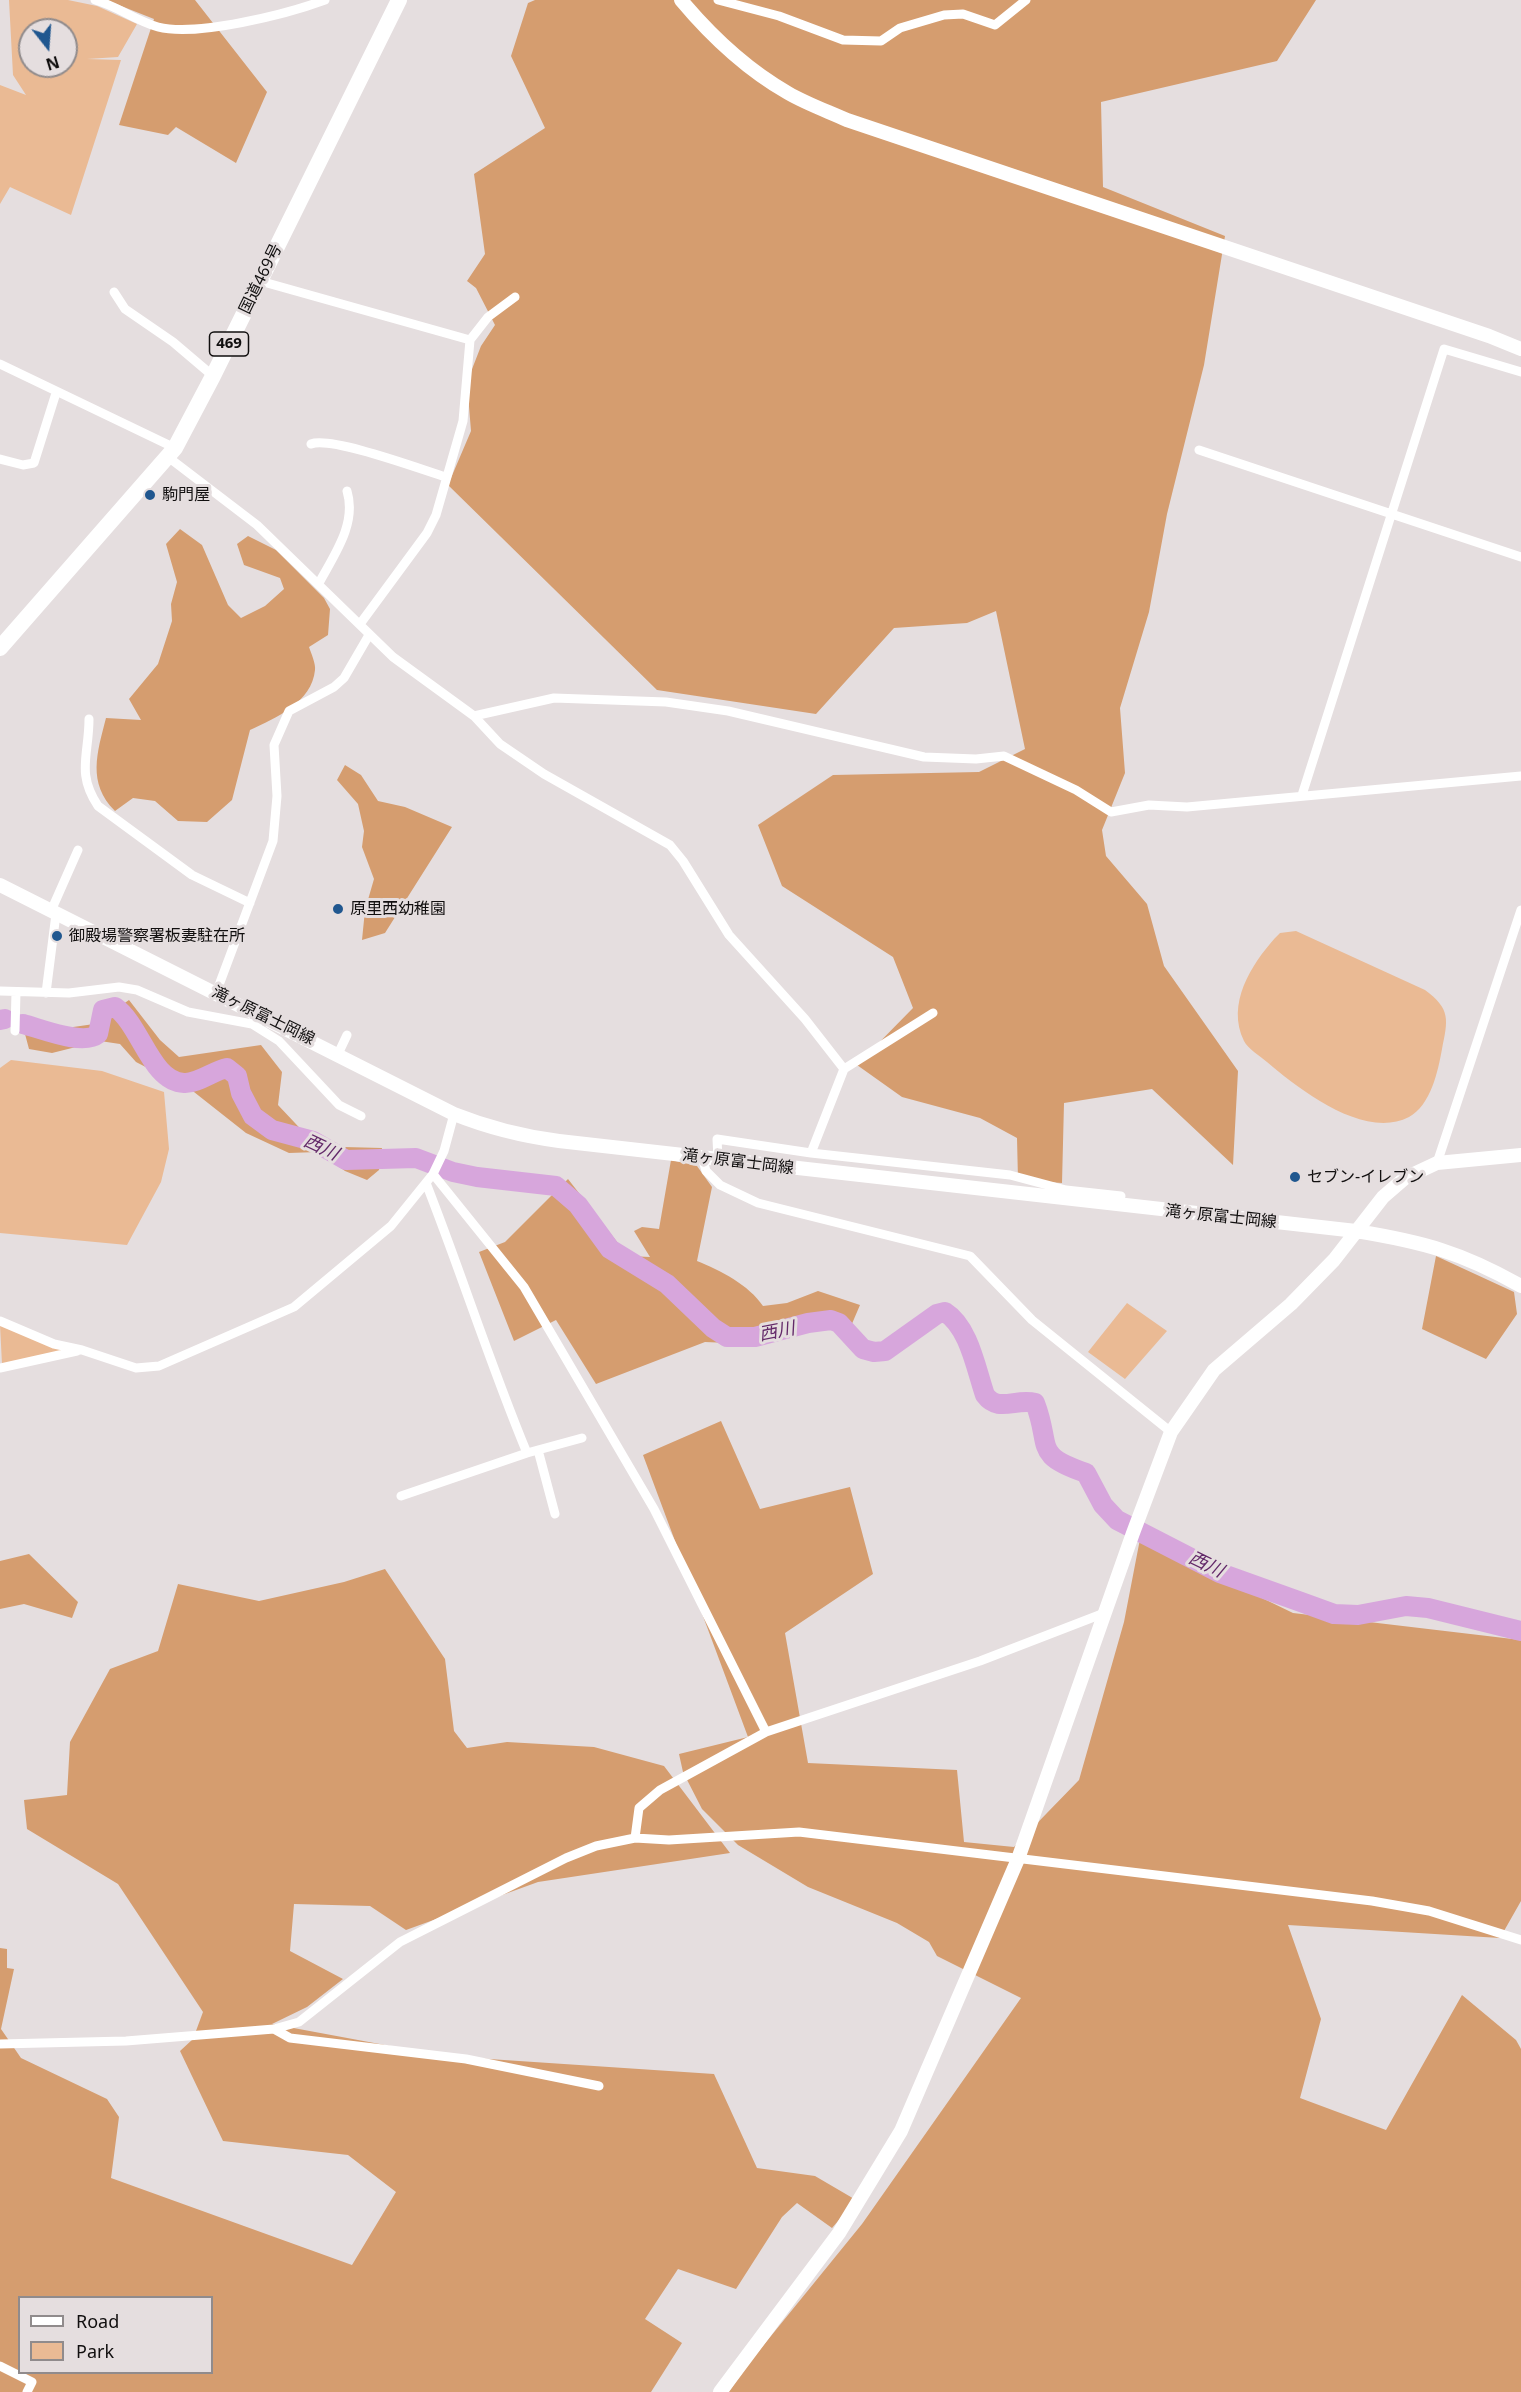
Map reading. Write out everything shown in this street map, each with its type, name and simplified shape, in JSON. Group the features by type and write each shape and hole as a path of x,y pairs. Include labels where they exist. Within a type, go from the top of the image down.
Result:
{"highway":[{"name":"国道469号","path":"0,648 172,452 213,376 399,0"}],"street":[{"path":"95,0 158,27 177,29 229,24 325,0"},
{"path":"681,0 709,32 750,69 789,94 847,120 1478,332 1521,349"},
{"path":"718,0 779,16 843,40 881,41 900,28 944,15 963,14 995,25 1026,0"},
{"path":"260,281 395,316 470,340"},
{"path":"114,292 125,309 173,342 213,376"},
{"path":"360,624 428,533 436,515 463,421 470,340 488,317 515,297"},
{"path":"1302,795 1444,349 1521,372"},
{"path":"0,364 172,452 257,525 393,657 474,716 500,744 544,774 670,846 683,861 729,935 805,1019 844,1069"},
{"path":"0,459 23,465 34,462 56,393"},
{"path":"311,444 318,442 338,444 446,477"},
{"path":"1199,450 1521,556"},
{"path":"319,583 349,523 352,507 347,491"},
{"path":"216,993 273,841 277,796 274,745 289,711 334,687 344,678 369,634"},
{"path":"474,716 554,698 666,702 728,711 924,757 976,759 1004,756 1048,775 1111,812 1149,805 1187,807 1521,776"},
{"path":"89,719 84,776 87,790 98,806 192,874 250,903"},
{"path":"46,993 54,912 78,850"},
{"name":"滝ヶ原富士岡線","path":"0,885 216,993 255,1019 338,1054 454,1114 486,1127 518,1135 718,1159 1356,1231 1412,1241 1458,1253 1521,1286"},
{"path":"1437,1163 1521,910"},
{"path":"0,991 69,993 99,987 137,990 188,1012 255,1019 339,1105 361,1116"},
{"path":"15,1031 16,992"},
{"path":"811,1153 844,1069 933,1013"},
{"path":"338,1054 347,1035"},
{"path":"0,1321 54,1344 82,1350 136,1368 159,1366 294,1307 391,1226 433,1174 442,1155 454,1114"},
{"path":"718,1159 717,1140 1010,1175 1066,1190 1120,1196"},
{"path":"720,2392 839,2233 901,2131 1018,1859 1107,1612 1132,1533 1171,1432 1214,1370 1291,1304 1334,1260 1383,1197 1405,1178 1437,1163 1521,1155"},
{"path":"702,1157 706,1171 720,1185 758,1203 970,1256 1032,1320 1171,1432"},
{"path":"433,1174 485,1236 530,1296 654,1509 766,1732"},
{"path":"426,1183 458,1265 492,1366 527,1453"},
{"path":"0,1368 82,1350"},
{"path":"401,1496 527,1453 582,1438"},
{"path":"538,1450 555,1514"},
{"path":"635,1838 639,1808 660,1790 766,1732 980,1661 1107,1612"},
{"path":"0,2044 126,2041 274,2029 299,2022 400,1942 566,1858 596,1846 635,1838 669,1840 799,1832 1372,1900 1429,1911 1521,1940"},
{"path":"274,2029 290,2038 466,2059 599,2086"},
{"path":"0,2366 32,2382 27,2392"}],"green space":[{"path":"9,0 68,0 97,6 137,24 118,57 87,59 121,60 71,215 10,187 0,204 0,85 26,95 13,75"},
{"path":"1296,931 1425,990 1439,1003 1446,1016 1446,1030 1436,1077 1428,1096 1417,1112 1391,1122 1372,1122 1353,1117 1334,1109 1297,1086 1246,1044 1239,1027 1238,1013 1244,986 1258,960 1280,933"},
{"path":"11,1060 102,1071 164,1092 169,1149 161,1182 127,1245 0,1233 0,1068"},
{"path":"1127,1303 1167,1331 1125,1379 1088,1352"},
{"path":"0,1325 67,1351 2,1364"}],"shaded area":[{"path":"106,0 195,0 267,92 236,163 176,127 168,135 119,125 154,19"},
{"path":"535,0 1316,0 1277,61 1101,102 1103,187 1225,236 1204,365 1167,514 1149,612 1120,708 1125,773 1102,830 1106,856 1147,904 1164,966 1238,1071 1233,1165 1152,1089 1064,1103 1062,1183 1018,1180 1017,1138 980,1118 902,1097 857,1065 913,1008 893,957 782,886 758,825 833,775 979,772 1025,749 996,611 967,623 894,628 816,714 657,690 448,485 471,431 467,382 481,346 495,325 476,288 467,281 485,254 474,174 545,128 511,56 528,3"},
{"path":"180,529 202,545 228,605 241,618 265,606 284,589 280,578 244,565 237,544 248,536 276,550 324,598 330,609 328,635 309,647 315,668 307,691 291,708 250,730 232,800 207,822 178,821 155,801 133,798 115,811 106,800 97,778 98,755 106,718 141,720 129,699 158,664 172,621 171,604 177,582 166,544"},
{"path":"345,765 361,775 378,801 405,807 452,827 385,933 362,940 365,910 374,879 362,847 364,831 358,804 337,780"},
{"path":"129,1000 160,1040 179,1057 261,1045 282,1072 278,1105 311,1140 344,1147 382,1148 379,1170 367,1180 345,1171 318,1152 289,1153 246,1133 194,1092 136,1062 120,1044 100,1041 52,1053 29,1049 25,1034 94,1024"},
{"path":"671,1160 697,1166 712,1187 697,1261 733,1279 750,1291 763,1306 787,1303 818,1291 860,1305 851,1326 820,1324 753,1344 705,1342 596,1384 556,1320 514,1341 479,1252 505,1242 568,1179 628,1256 650,1257 634,1231 642,1227 659,1229"},
{"path":"1436,1256 1514,1292 1517,1314 1486,1359 1422,1329"},
{"path":"721,1421 760,1509 850,1487 873,1574 785,1633 808,1763 957,1770 964,1842 1014,1847 1079,1780 1124,1622 1140,1539 1293,1613 1521,1640 1521,1901 1500,1938 1288,1925 1321,2019 1300,2098 1386,2130 1462,1995 1516,2040 1521,2049 1521,2392 729,2392 749,2363 862,2224 1021,1998 937,1956 929,1942 897,1923 808,1887 738,1845 702,1809 683,1772 679,1754 748,1737 643,1455"},
{"path":"29,1554 78,1602 72,1618 24,1604 0,1609 0,1561"},
{"path":"385,1569 445,1659 454,1731 467,1748 507,1742 594,1747 664,1766 730,1853 538,1882 406,1930 370,1906 294,1904 290,1951 343,1979 307,2007 272,2024 444,2056 714,2074 757,2168 815,2176 856,2200 832,2228 797,2203 782,2217 736,2289 678,2269 645,2319 682,2343 651,2392 0,2392 0,1948 7,1949 7,1968 14,1969 1,2029 21,2058 107,2099 119,2117 111,2178 352,2265 396,2192 348,2155 223,2141 180,2051 193,2039 203,2012 118,1884 27,1829 24,1800 67,1795 70,1742 110,1669 158,1651 178,1584 259,1601 344,1582"}],"waterway":[{"name":"西川","path":"23,1024 62,1035 91,1037 98,1034 103,1010 115,1007 124,1015 163,1073 173,1080 189,1083 227,1068 237,1076 241,1093 253,1116 272,1130 313,1141 346,1160 416,1158 453,1172 477,1177 556,1186 578,1205 610,1249 667,1284 713,1328 727,1337 755,1337 808,1323 831,1320 839,1323 863,1349 874,1352 885,1351 937,1314 945,1312 953,1319 966,1338 985,1395 990,1400 1002,1404 1035,1403 1051,1455 1069,1467 1086,1473 1103,1505 1117,1520 1220,1573 1334,1614 1358,1615 1406,1606 1428,1608 1521,1631"},
{"name":"西川","path":"0,1020 5,1019"}],"place":[{"name":"駒門屋","path":"150,495"},
{"name":"原里西幼稚園","path":"338,909"},
{"name":"御殿場警察署板妻駐在所","path":"57,936"},
{"name":"セブン-イレブン","path":"1295,1177"}]}
